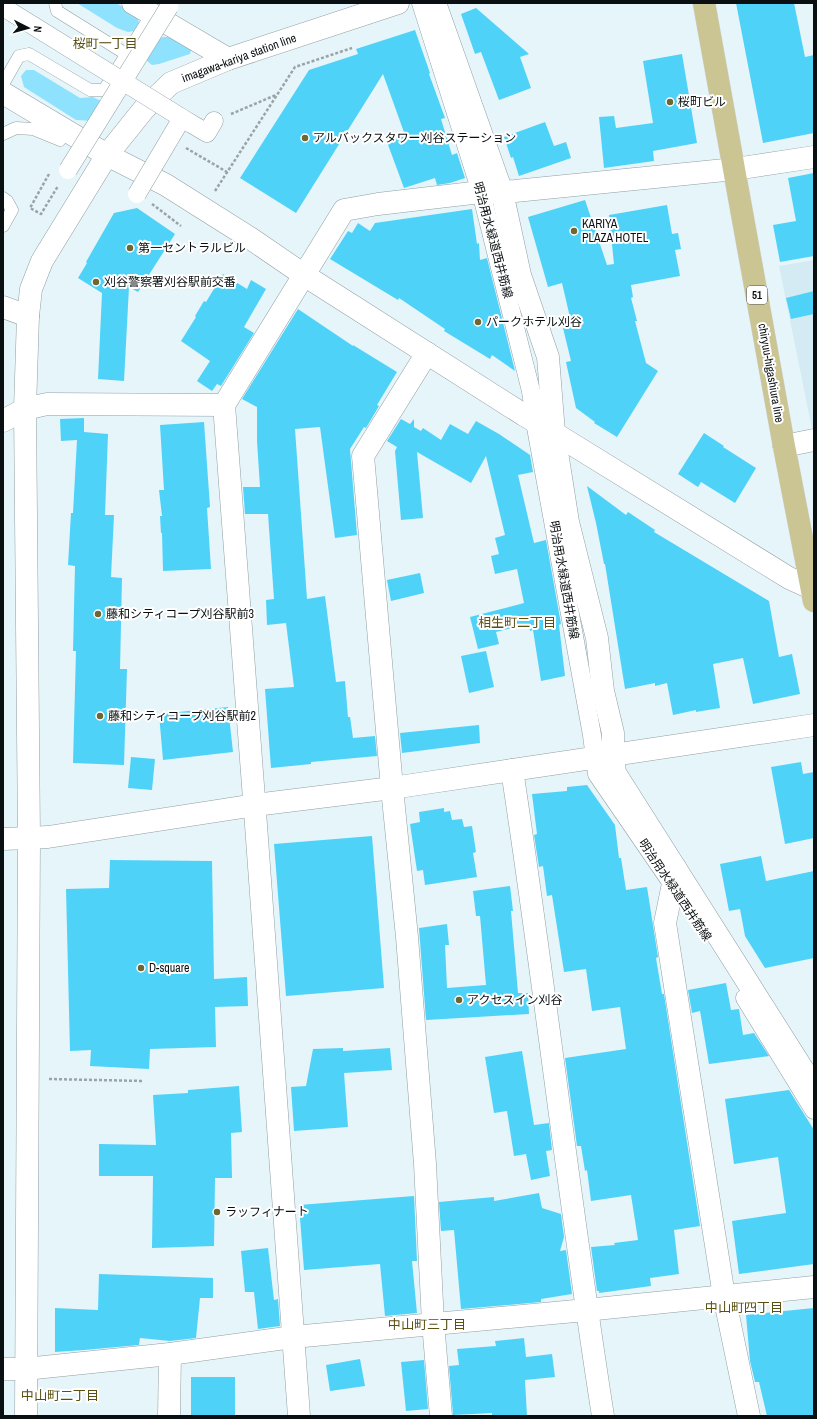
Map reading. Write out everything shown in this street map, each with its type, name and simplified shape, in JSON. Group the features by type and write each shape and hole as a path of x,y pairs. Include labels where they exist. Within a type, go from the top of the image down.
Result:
{"main road":[{"name":"chiryuu-higashiura line","path":"704,3 784,446 813,594"}],"street":[{"path":"133,3 160,10 228,59"},
{"name":"imagawa-kariya station line","path":"26,1416 25,1369 29,838 25,409 28,316 31,289 42,261 107,155 144,109 171,83 228,59 398,3"},
{"name":"明治用水緑道西井筋線","path":"421,3 492,192 531,391 535,422 592,735 604,757"},
{"path":"435,3 492,192 548,357 554,432 568,522 597,638 602,691 614,733 604,757"},
{"path":"3,7 207,133 214,121"},
{"path":"65,175 123,82 160,10"},
{"path":"3,93 107,155 166,185 250,238 304,276 535,422 554,432 813,594"},
{"path":"137,194 182,118"},
{"path":"299,1416 224,405 344,210 378,204 492,192 735,169 814,157"},
{"path":"3,307 28,316"},
{"path":"427,353 364,456 392,788 408,945 425,1164 433,1323 441,1416"},
{"path":"3,421 25,409 47,404 224,405"},
{"path":"784,446 814,440"},
{"path":"3,839 48,837 254,805 392,788 814,725"},
{"path":"604,757 674,877 814,1088"},
{"path":"512,770 566,1149 586,1310 603,1416"},
{"path":"674,877 665,923 724,1296 749,1416"},
{"name":"明治用水緑道西井筋線","path":"674,877 692,912 814,1110"},
{"path":"3,1369 25,1369 170,1354 293,1337 814,1287"},
{"path":"169,1416 170,1354"}],"lane":[{"path":"55,3 57,11 126,54"},
{"path":"3,84 19,56 29,54 90,90 104,90 126,54 160,10"},
{"path":"3,134 16,128 33,129 60,140 67,130"},
{"path":"3,198 7,201 12,210 3,226"}],"path":[{"path":"213,195 295,67 352,48"},
{"path":"214,121 277,95"},
{"path":"55,163 65,175 41,214 30,208 55,163"},
{"path":"137,194 180,226"},
{"path":"47,1079 144,1081"}],"shaded area":[{"path":"77,3 116,3 137,15 139,23 134,31 128,32 117,28"},
{"path":"163,37 171,37 190,47 190,54 152,65 146,60 155,40"},
{"path":"26,70 34,70 80,98 93,97 101,101 94,121 76,120 24,87 21,76"},
{"path":"814,260 814,429 812,429 779,266"}],"building":[{"path":"736,3 794,3 805,57 814,55 814,133 763,143"},
{"path":"476,8 529,54 520,57 531,88 499,100 481,52 475,54 461,14"},
{"path":"415,30 445,118 441,119 452,155 457,153 465,178 450,183 437,185 435,178 404,188 387,142 405,135 383,74 296,213 240,178 309,70 358,54 356,49"},
{"name":"桜町ビル","path":"682,54 697,143 653,151 654,161 604,168 599,117 614,116 616,128 653,123 643,61"},
{"path":"545,122 554,146 566,142 571,158 519,176 513,157 511,158 504,137"},
{"path":"814,173 814,256 780,262 773,225 796,221 788,178"},
{"path":"585,200 607,265 614,264 609,215 667,205 672,234 678,233 681,249 675,250 680,276 631,285 633,297 631,298 637,321 635,321 646,363 658,371 617,437 594,423 595,422 576,408 566,362 571,361 563,328 572,326 562,283 548,287 528,217"},
{"path":"137,208 175,234 138,292 129,287 124,381 98,379 102,293 78,278 114,213"},
{"path":"472,209 477,244 479,243 480,260 487,258 515,371 492,355 490,359 444,331 445,329 399,298 398,300 330,259 348,231 352,233 358,223 370,231 375,223"},
{"path":"223,274 247,289 251,280 266,289 244,327 254,333 221,386 217,384 212,391 197,381 210,361 181,341 204,301 206,302"},
{"path":"814,291 814,314 791,319 786,298"},
{"path":"298,309 353,346 397,372 377,405 379,406 366,428 364,427 350,449 357,535 335,538 320,427 295,429 307,599 325,596 336,682 345,681 348,717 350,717 353,738 375,736 377,756 311,762 311,764 271,768 265,689 294,687 286,623 267,625 266,600 274,599 268,514 245,514 243,487 260,487 257,441 257,407 242,399"},
{"path":"84,418 84,432 108,434 105,515 114,515 111,577 122,578 120,669 127,669 124,765 73,763 76,651 73,651 75,566 68,565 71,513 73,513 77,440 61,441 60,419"},
{"path":"401,419 410,424 414,419 414,427 421,431 423,428 441,440 450,424 468,434 476,421 499,434 530,455 533,472 518,475 534,543 546,540 561,624 559,625 565,676 541,681 533,630 530,631 529,624 496,632 499,644 478,649 470,617 524,603 517,569 495,574 491,556 499,554 495,538 505,535 486,456 471,483 417,452 423,518 401,520 395,451 397,447 387,441"},
{"path":"204,422 210,507 207,508 211,569 163,571 160,516 162,516 159,490 164,490 160,425"},
{"path":"704,433 756,468 735,503 701,482 698,487 678,474"},
{"path":"587,486 626,515 628,512 655,530 654,532 769,601 779,657 792,654 800,694 753,704 743,658 713,664 720,708 696,712 696,710 673,715 667,683 655,686 655,683 625,689 605,564"},
{"path":"420,573 424,593 391,601 387,580"},
{"path":"486,651 494,687 469,693 461,656"},
{"path":"228,707 233,752 163,760 159,714"},
{"path":"479,725 480,743 402,753 400,733"},
{"path":"131,757 155,759 152,790 128,788"},
{"path":"801,762 803,774 814,772 814,838 785,844 771,767"},
{"path":"587,785 615,825 619,858 621,858 626,890 647,887 658,957 656,958 662,994 664,994 700,1226 674,1230 679,1274 650,1278 651,1286 599,1293 599,1291 597,1291 591,1247 615,1245 614,1243 638,1240 631,1195 591,1201 587,1170 585,1171 581,1146 577,1146 565,1058 626,1049 620,1007 592,1011 586,969 564,972 552,895 547,896 543,866 539,867 534,835 537,834 532,794 567,791 567,787"},
{"path":"444,808 444,812 450,811 452,820 462,819 464,827 472,826 476,852 473,853 477,877 425,885 423,870 417,871 410,824 420,822 419,812"},
{"path":"372,836 384,988 286,996 274,844"},
{"path":"761,856 766,881 814,871 814,958 765,968 745,936 740,909 729,911 720,864"},
{"name":"D-square","path":"110,860 212,861 214,979 247,977 248,1006 215,1007 216,1047 150,1049 149,1069 90,1066 91,1050 70,1051 66,889 109,888"},
{"path":"510,886 518,993 528,993 529,1014 426,1020 419,928 447,924 449,945 445,945 447,988 486,985 480,916 476,916 473,891"},
{"path":"726,983 731,1010 739,1009 743,1035 754,1033 769,1056 709,1064 700,1011 692,1013 688,990"},
{"path":"343,1048 343,1051 390,1048 392,1070 344,1073 348,1127 294,1131 291,1087 306,1086 313,1049"},
{"path":"522,1051 534,1125 549,1123 552,1150 546,1151 550,1176 531,1180 526,1154 514,1156 507,1111 494,1113 485,1057"},
{"path":"239,1086 242,1132 231,1133 232,1178 215,1178 214,1246 152,1248 153,1176 99,1176 99,1144 156,1145 153,1095 188,1093 188,1090"},
{"path":"789,1090 814,1130 814,1264 739,1274 732,1221 786,1213 778,1157 734,1164 725,1099"},
{"path":"539,1193 542,1208 561,1214 564,1237 560,1251 566,1250 572,1294 541,1299 541,1302 461,1309 454,1230 441,1231 439,1202 494,1197 494,1201"},
{"path":"414,1196 417,1261 412,1261 417,1313 385,1316 380,1264 304,1270 299,1205"},
{"path":"268,1248 274,1300 278,1299 280,1326 258,1329 254,1292 245,1292 241,1251"},
{"path":"99,1274 213,1278 213,1298 200,1298 196,1338 170,1341 140,1338 139,1345 55,1352 55,1308 98,1310"},
{"path":"814,1308 814,1416 767,1416 759,1382 755,1382 750,1361 746,1315"},
{"path":"524,1338 526,1357 552,1354 555,1377 525,1380 527,1416 492,1416 492,1413 453,1415 449,1366 459,1365 457,1349 496,1346 495,1341"},
{"path":"360,1359 365,1386 330,1391 326,1365"},
{"path":"424,1360 428,1409 406,1411 401,1362"},
{"path":"191,1377 235,1377 235,1416 191,1416"}],"place":[{"name":"桜町ビル","path":"670,102"},
{"name":"アルバックスタワー刈谷ステーション","path":"305,138"},
{"name":"KARIYA PLAZA HOTEL","path":"574,231"},
{"name":"第一セントラルビル","path":"130,248"},
{"name":"刈谷警察署刈谷駅前交番","path":"96,282"},
{"name":"パークホテル刈谷","path":"478,322"},
{"name":"藤和シティコープ刈谷駅前3","path":"98,614"},
{"name":"藤和シティコープ刈谷駅前2","path":"100,716"},
{"name":"D-square","path":"141,968"},
{"name":"アクセスイン刈谷","path":"459,1000"},
{"name":"ラッフィナート","path":"217,1212"}],"district":[{"name":"桜町一丁目","path":"105,43"},
{"name":"相生町二丁目","path":"517,622"},
{"name":"中山町四丁目","path":"744,1307"},
{"name":"中山町三丁目","path":"427,1324"},
{"name":"中山町二丁目","path":"60,1395"}]}
